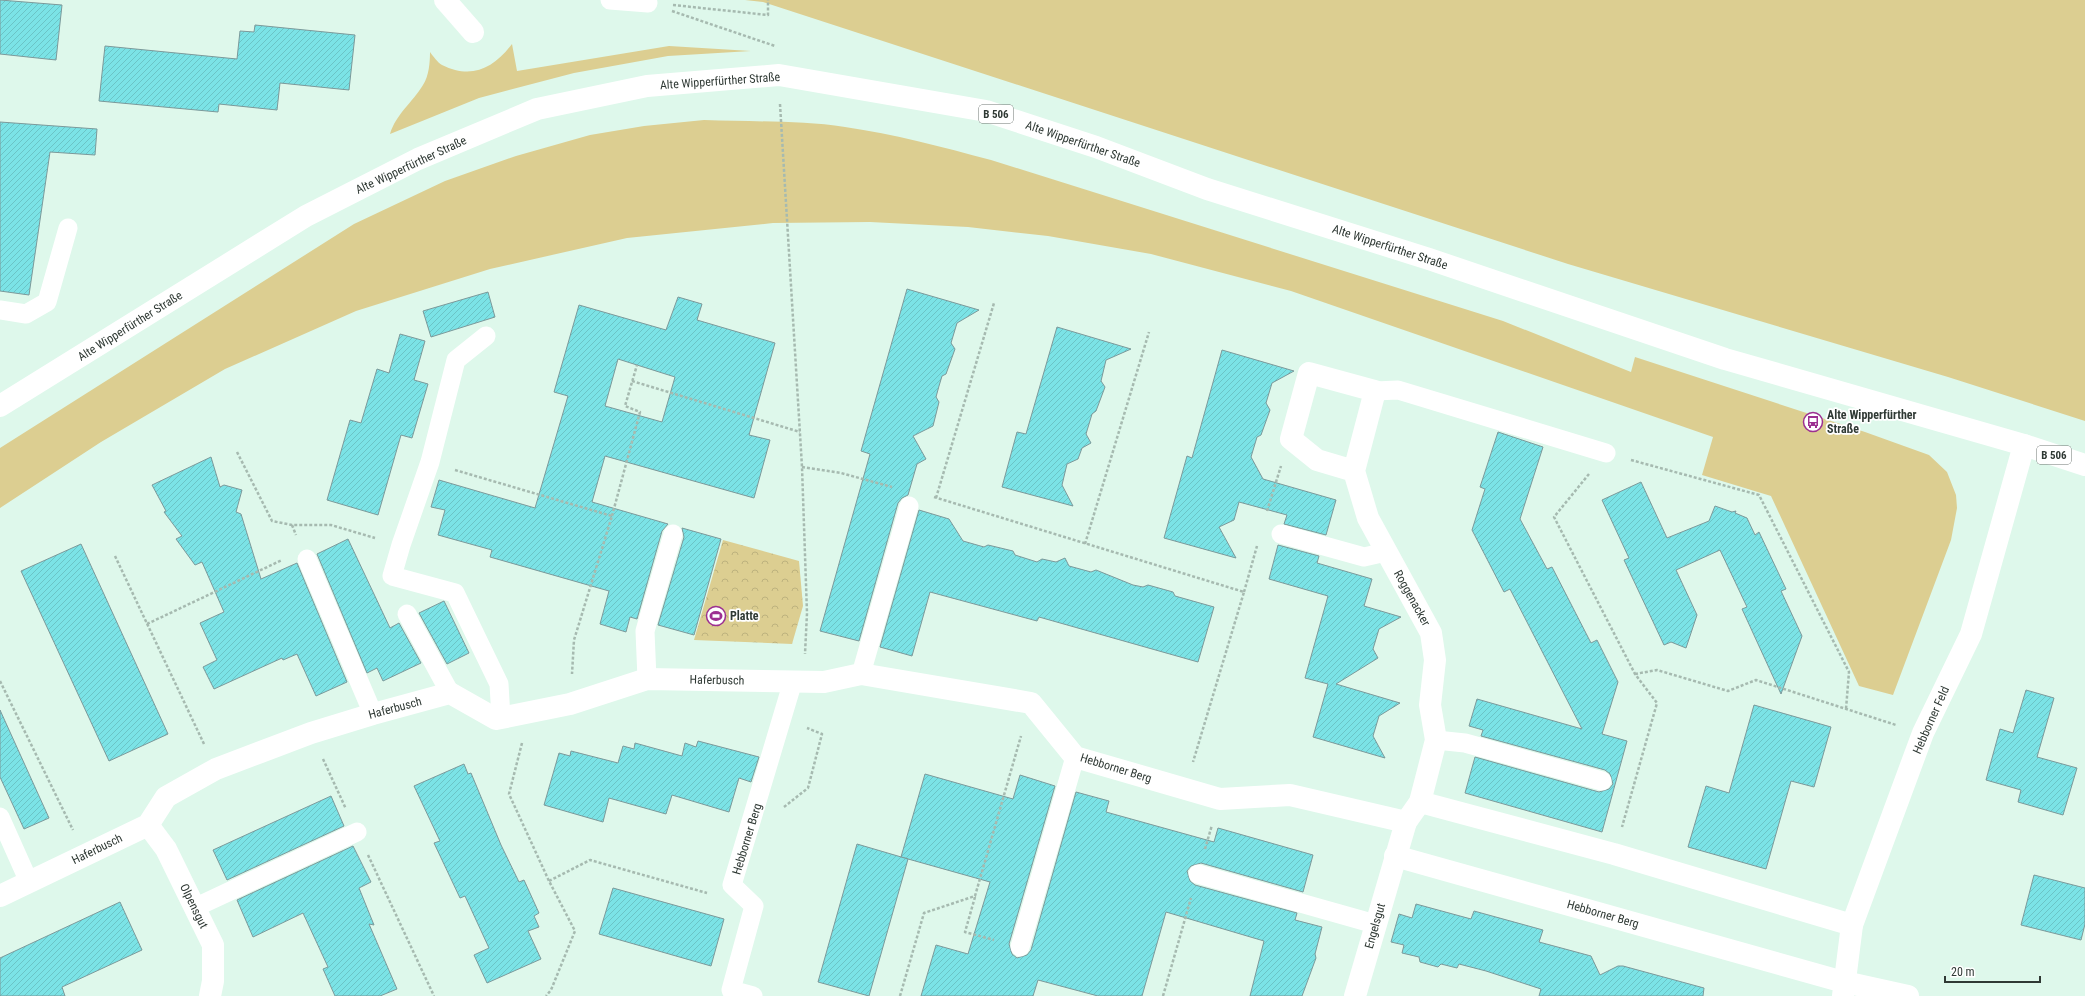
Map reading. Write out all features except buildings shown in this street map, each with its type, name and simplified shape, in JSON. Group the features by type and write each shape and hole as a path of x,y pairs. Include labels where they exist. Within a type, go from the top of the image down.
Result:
{"street":[{"path":"445,0 473,32"},
{"name":"Alte Wipperfürther Straße","path":"0,406 306,216 425,156 537,109 648,86 779,75 986,111 1096,147 1206,189 1429,259 1725,359 2024,445 2085,465"},
{"path":"1309,373 1376,391 1354,470 1317,460 1291,439 1309,373"},
{"name":"Hebborner Feld","path":"1844,989 1852,925 1923,734 1971,634 2024,445"},
{"name":"Roggenacker","path":"1354,470 1368,518 1431,633 1435,660 1430,705 1436,740 1420,802"},
{"path":"861,674 1030,703"},
{"name":"Haferbusch","path":"510,717 570,704 647,679 824,682 861,674"},
{"path":"450,693 496,719 510,717"},
{"name":"Haferbusch","path":"0,896 148,824 166,797 216,769 311,733 450,693"},
{"name":"Hebborner Berg","path":"1030,703 1075,757 1220,799 1290,795 1406,822"},
{"path":"1395,856 1406,822 1420,802 1614,854 1852,925"},
{"name":"Olpensgut","path":"148,824 166,849 213,945 213,980 210,996"},
{"name":"Hebborner Berg","path":"1395,856 1844,989 1908,996"},
{"name":"Engelsgut","path":"1355,996 1395,856"}],"lane":[{"path":"610,0 648,3"},
{"path":"0,310 26,314 47,302 68,228"},
{"path":"486,336 456,360 430,462 401,545 392,576 455,593 499,684 510,717"},
{"path":"1376,391 1398,390 1606,453"},
{"path":"861,674 909,506"},
{"path":"647,679 645,631 673,534"},
{"path":"1281,534 1364,557 1386,552"},
{"path":"307,559 373,714"},
{"path":"407,614 450,693"},
{"name":"Hebborner Berg","path":"753,996 730,993 754,906 732,885 798,681"},
{"path":"1436,740 1465,743 1602,781"},
{"path":"1020,947 1075,757"},
{"path":"0,817 29,882"},
{"path":"194,908 357,832"},
{"path":"1198,874 1375,924"}],"path":[{"path":"648,3 768,15 768,0"},
{"path":"648,3 780,48 779,75"},
{"path":"781,118 802,466 807,613 798,681"},
{"path":"936,498 994,303"},
{"path":"1085,544 1149,332"},
{"path":"570,704 574,640 612,516 640,412 625,406 637,365"},
{"path":"632,381 800,432"},
{"path":"237,452 272,521 292,525 331,525 401,545"},
{"path":"1614,854 1658,703 1635,674 1554,518 1606,453 1759,495 1849,672 1846,709"},
{"path":"430,462 612,516"},
{"path":"802,466 841,473 899,488"},
{"path":"1265,518 1276,481"},
{"path":"929,496 1244,592"},
{"path":"114,556 216,769"},
{"path":"147,624 289,557"},
{"path":"1185,789 1253,562"},
{"path":"1635,674 1657,670 1728,690 1756,680 1923,734"},
{"path":"0,681 86,854"},
{"path":"1020,947 965,932 1030,703"},
{"path":"510,717 524,736 509,794 549,881 575,931 552,990 546,996"},
{"path":"782,808 808,788 822,734 805,727"},
{"path":"311,733 434,996"},
{"path":"549,881 590,860 710,894"},
{"path":"900,996 924,913 975,896"}],"green space":[{"path":"745,0 2085,0 2085,421 1948,377 1568,264 763,2"},
{"path":"512,44 517,71 669,46 751,51 668,56 574,73 479,98 390,134 396,120 419,91 427,77 430,52 442,65 463,71 473,71 482,69 498,60"},
{"path":"704,120 793,122 845,127 900,137 991,160 1503,321 1631,372 1635,357 1865,432 1929,455 1947,472 1956,495 1957,508 1951,540 1893,695 1859,686 1771,496 1702,475 1713,437 1291,291 1151,254 1048,236 968,227 870,222 773,223 627,238 490,269 356,311 225,369 101,442 0,508 0,448 354,224 445,181 516,156 590,135 644,126"},
{"path":"723,540 799,561 803,606 792,644 694,640"}],"place":[{"name":"Alte Wipperfürther Straße","path":"1813,422"},
{"name":"Platte","path":"716,616"}]}
